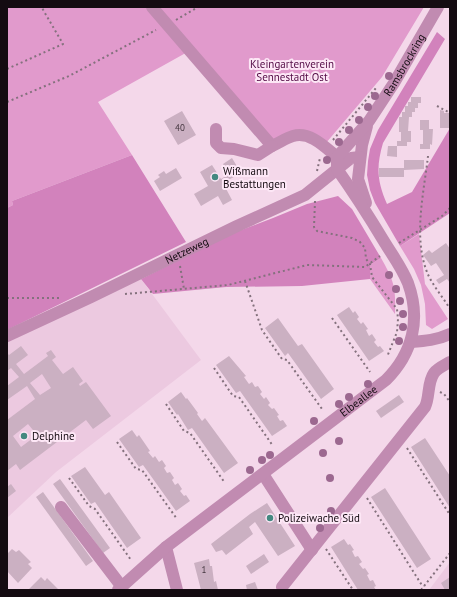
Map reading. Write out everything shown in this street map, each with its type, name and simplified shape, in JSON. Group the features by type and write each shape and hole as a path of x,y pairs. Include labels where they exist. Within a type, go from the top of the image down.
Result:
{"street":[{"path":"152,7 272,146"},
{"name":"Ramsbrockring","path":"411,342 414,313 412,297 408,284 400,267 337,163 369,121 394,83 438,7"},
{"name":"Ramsbrockring","path":"369,121 364,134 358,179 373,223"},
{"path":"216,129 216,143 221,148 234,149 258,155 272,146 293,136 301,135 309,137 327,148 337,163"},
{"name":"Netzeweg","path":"7,336 295,200 316,188 337,163 351,158 360,157"},
{"path":"411,342 429,341 450,334"},
{"name":"Elbeallee","path":"120,588 166,547 386,380 400,364 411,342"},
{"path":"282,587 425,407 434,374 450,362"},
{"path":"263,474 312,550"},
{"path":"61,507 120,588"},
{"path":"166,547 177,590"}],"path":[{"path":"7,69 63,44 42,8 44,7"},
{"path":"7,102 69,76 198,7"},
{"path":"379,84 319,160 314,227 318,231 352,238 360,242 365,248 366,259 370,264 372,277 397,310 397,332 387,356"},
{"path":"438,106 450,113"},
{"path":"428,156 419,230 423,261 427,273 450,309"},
{"path":"400,243 442,216 450,208"},
{"path":"178,255 184,288"},
{"path":"120,294 228,285 307,266 365,266 380,256"},
{"path":"244,280 262,330 282,359 287,360 322,409"},
{"path":"7,298 21,297 61,299"},
{"path":"332,318 370,372"},
{"path":"214,368 233,396 239,397 273,446"},
{"path":"166,404 184,431 190,433 225,483"},
{"path":"401,438 450,515"},
{"path":"118,442 136,469 142,470 177,519"},
{"path":"69,478 89,506 95,509 131,560"},
{"path":"361,489 423,587"},
{"path":"320,540 353,590"},
{"path":"421,590 450,553"}],"shaded area":[{"path":"437,32 445,39 383,143 379,159 379,181 387,204 412,192 450,128 450,213 400,246 375,203 370,190 367,175 370,149 378,130"},
{"path":"132,155 186,242 7,330 7,208 13,205 12,201"},
{"path":"338,196 352,209 381,258 370,265 370,279 302,286 226,287 153,294 141,279 236,232 307,204"},
{"path":"141,279 201,360 56,472 7,518 7,342"},
{"path":"450,562 450,590 429,590"}],"green space":[{"name":"Kleingartenverein Sennestadt Ost","path":"7,7 424,7 382,77 326,143 318,136 270,141 191,50 98,102 132,155 12,201 13,205 7,208"},
{"path":"419,234 425,284 448,319 432,329 426,325 425,304 421,285 414,269 400,246"},
{"path":"381,258 393,284 395,314 370,279 370,265"}],"building":[{"path":"411,97 421,97 421,103 418,103 418,108 415,108 415,112 412,112 412,117 409,117 408,131 411,131 411,142 407,142 407,146 397,146 397,141 401,141 401,132 399,132 399,117 402,117 402,112 405,112 405,106 408,106 408,102 411,102"},
{"path":"440,110 444,111 444,113 449,113 449,128 440,128"},
{"path":"182,111 196,135 178,145 164,121"},
{"path":"420,120 429,120 429,129 433,129 432,145 430,144 430,149 420,149 420,144 423,144 423,130 420,130"},
{"path":"388,146 397,146 397,157 387,156"},
{"path":"232,158 241,173 223,183 232,200 223,205 218,196 201,206 194,194 208,186 200,172 212,165 221,179 229,174 223,164"},
{"path":"404,160 424,160 424,169 404,170 404,177 379,177 379,168 404,168"},
{"path":"176,168 182,178 160,191 154,181 160,177 158,175 164,171 166,174"},
{"path":"446,243 450,249 450,283 447,279 439,284 436,280 444,275 436,263 431,266 423,255 429,250 432,253"},
{"path":"349,307 353,313 355,311 359,317 357,319 361,324 363,322 368,329 366,330 369,336 372,334 376,340 374,342 384,351 369,361 337,315"},
{"path":"278,318 298,346 302,344 334,389 321,399 288,353 285,356 265,328"},
{"path":"21,346 28,355 16,364 24,374 48,356 46,353 51,350 56,357 52,360 63,374 73,367 83,381 79,384 80,386 86,382 111,416 93,429 86,420 20,470 16,464 7,471 7,420 35,399 27,386 7,400 7,386 19,377 11,368 7,371 7,353 9,355","holes":["42,374 51,388 40,395 30,383","28,424 37,435 21,447 13,436"]},
{"path":"229,356 246,376 244,377 249,384 252,382 255,387 258,386 262,392 260,394 264,399 266,397 270,403 268,405 272,409 274,408 279,415 277,416 280,421 283,420 287,426 272,436 240,391 236,393 216,365"},
{"path":"181,392 198,413 197,414 202,421 205,418 238,463 224,473 192,428 188,430 168,402"},
{"path":"399,395 404,402 381,418 376,411"},
{"path":"132,430 137,437 139,435 153,458 155,456 159,462 162,460 166,466 164,468 167,473 170,472 174,478 172,480 175,485 178,483 182,489 180,491 184,496 186,495 190,501 176,511 143,465 139,467 119,439"},
{"path":"425,438 450,476 450,508 411,447"},
{"path":"85,467 105,495 109,492 141,538 127,548 95,502 91,504 71,476"},
{"path":"60,479 110,548 103,553 53,484"},
{"path":"11,484 16,491 7,498 7,487"},
{"path":"385,488 431,559 417,568 371,497"},
{"path":"43,492 93,561 86,566 36,497"},
{"path":"267,503 295,546 278,556 255,522 249,527 253,534 226,555 222,550 216,552 211,544"},
{"path":"344,539 354,550 352,551 355,557 358,556 362,562 359,564 363,569 365,568 369,574 367,575 370,581 373,580 376,590 358,590 331,547"},
{"path":"12,549 16,552 19,550 31,562 28,564 32,568 18,583 7,571 7,554"},
{"path":"264,554 269,562 251,574 246,566"},
{"path":"209,559 210,566 212,566 214,582 216,581 218,590 201,590 194,563"},
{"path":"41,577 45,581 47,578 59,590 28,590"},
{"path":"450,577 450,590 445,590 441,583"},
{"path":"255,582 258,590 247,590 246,585"}],"place":[{"name":"Wißmann Bestattungen","path":"215,177"},
{"name":"Delphine","path":"24,436"},
{"name":"Polizeiwache Süd","path":"270,518"}]}
